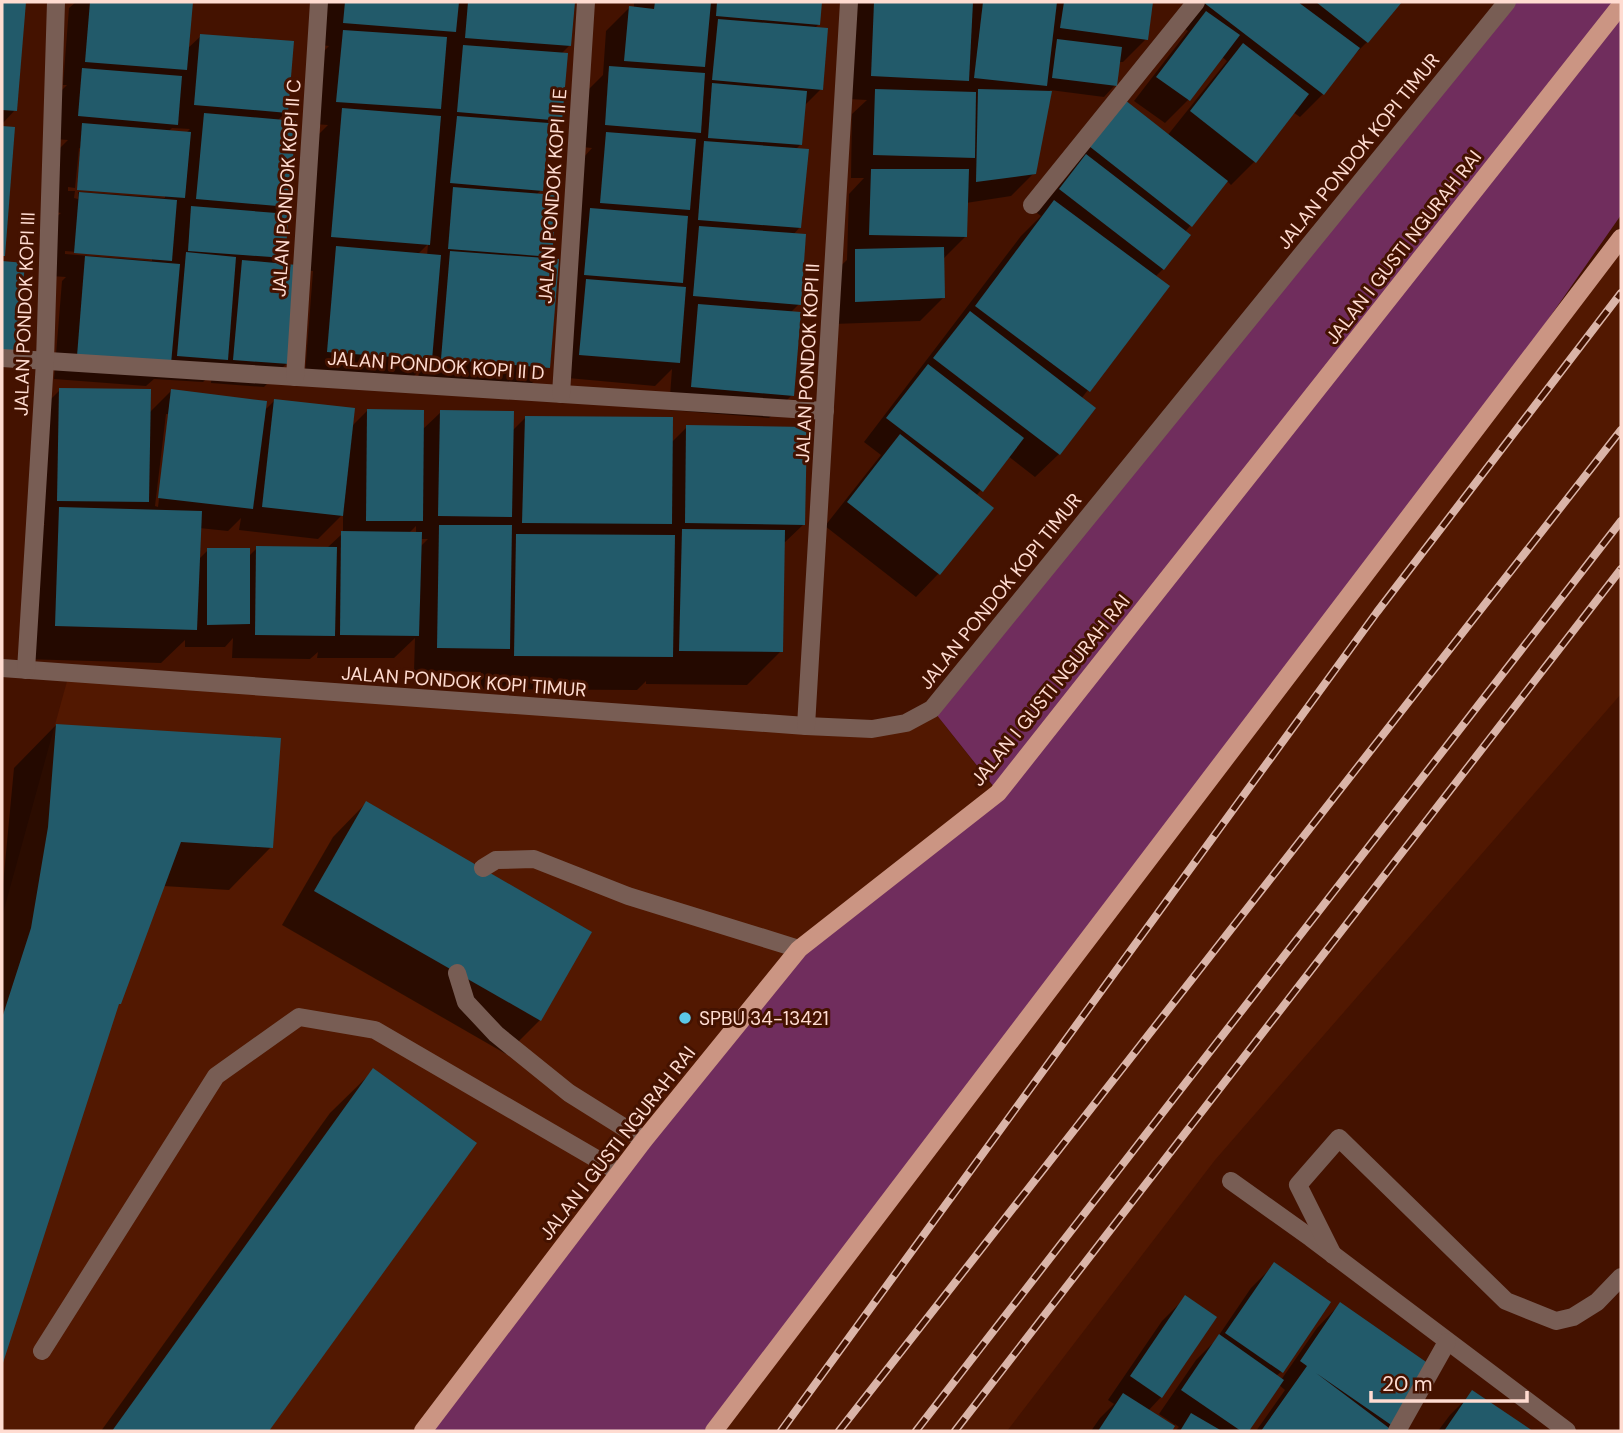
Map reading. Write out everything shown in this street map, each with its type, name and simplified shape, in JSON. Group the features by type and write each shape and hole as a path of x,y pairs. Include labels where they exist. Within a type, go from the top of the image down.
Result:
{"main road":[{"name":"JALAN I GUSTI NGURAH RAI","path":"423,1431 619,1172 799,949 998,793 1621,5"},
{"path":"714,1431 1621,238"}],"street":[{"name":"JALAN PONDOK KOPI III","path":"26,670 45,361 56,2"},
{"name":"JALAN PONDOK KOPI II C","path":"295,377 319,2"},
{"name":"JALAN PONDOK KOPI II E","path":"561,394 586,2"},
{"name":"JALAN PONDOK KOPI II","path":"806,726 849,2"},
{"path":"1032,205 1196,2"},
{"name":"JALAN PONDOK KOPI TIMUR","path":"2,668 806,726 872,729 906,723 932,709 1507,2"},
{"name":"JALAN PONDOK KOPI II D","path":"2,358 825,411"},
{"path":"483,868 496,860 534,859 628,896 799,949"},
{"path":"457,973 466,1002 496,1034 569,1093 644,1140"},
{"path":"42,1351 216,1076 299,1017 374,1030 619,1172"},
{"path":"1333,1255 1298,1185 1339,1138 1506,1301 1556,1321 1573,1317 1597,1303 1621,1278"},
{"path":"1231,1181 1567,1431"},
{"path":"1397,1431 1447,1342"}],"shaded area":[{"path":"1507,2 1621,2 1621,215 1422,500 712,1431 423,1431 799,949 998,792 932,709"},
{"path":"1621,238 1621,694 1215,1160 1007,1431 713,1431"},
{"path":"69,674 872,729 932,709 998,793 423,1431 2,1431 2,917"}],"building":[{"path":"2,2 26,2 17,111 2,110"},
{"path":"90,2 193,2 187,70 85,62"},
{"path":"345,2 459,2 456,32 343,23"},
{"path":"468,2 575,2 571,46 465,38"},
{"path":"655,2 711,2 705,67 624,61 629,6 654,9"},
{"path":"717,2 822,2 820,25 716,16"},
{"path":"874,2 973,2 969,81 871,76"},
{"path":"983,2 1057,2 1047,86 974,78"},
{"path":"1064,2 1153,2 1148,40 1060,28"},
{"path":"1203,2 1298,2 1360,48 1324,95"},
{"path":"1316,2 1402,2 1368,43"},
{"path":"1206,11 1240,35 1190,101 1156,77"},
{"path":"718,19 828,28 823,90 712,80"},
{"path":"343,30 447,37 441,109 336,102"},
{"path":"200,34 294,41 288,113 194,105"},
{"path":"1057,39 1122,47 1117,86 1052,78"},
{"path":"1243,43 1309,94 1256,163 1190,111"},
{"path":"463,45 568,53 562,121 457,112"},
{"path":"609,66 705,73 701,133 605,125"},
{"path":"82,68 182,76 178,125 78,116"},
{"path":"712,83 807,91 802,145 708,138"},
{"path":"875,89 976,92 975,158 873,155"},
{"path":"978,89 1052,91 1036,174 976,182"},
{"path":"1125,100 1228,181 1192,227 1089,146"},
{"path":"342,108 441,116 430,245 331,237"},
{"path":"204,113 296,121 289,207 196,199"},
{"path":"457,116 549,123 543,191 450,183"},
{"path":"82,123 191,132 185,198 77,190"},
{"path":"2,126 15,127 5,256 2,256"},
{"path":"606,132 696,139 690,210 600,203"},
{"path":"704,141 809,149 801,228 698,220"},
{"path":"1086,154 1191,235 1164,270 1059,189"},
{"path":"871,169 969,169 967,237 869,235"},
{"path":"453,187 557,195 552,257 448,249"},
{"path":"79,192 177,200 172,261 74,253"},
{"path":"1054,200 1170,286 1090,392 975,306"},
{"path":"191,206 289,214 285,258 188,251"},
{"path":"590,208 688,216 683,283 584,275"},
{"path":"699,226 806,234 801,305 693,296"},
{"path":"336,246 441,255 432,360 327,352"},
{"path":"944,247 945,298 855,302 855,249"},
{"path":"450,251 559,259 550,368 441,359"},
{"path":"186,252 236,257 228,360 177,356"},
{"path":"85,256 180,264 171,364 77,356"},
{"path":"242,260 297,265 289,364 233,360"},
{"path":"2,261 25,263 17,355 2,354"},
{"path":"586,279 686,287 680,363 579,355"},
{"path":"698,304 801,312 794,396 691,387"},
{"path":"970,311 1096,408 1060,455 933,358"},
{"path":"928,364 1024,438 983,492 886,418"},
{"path":"59,388 151,389 149,502 57,501"},
{"path":"171,389 267,401 253,509 158,498"},
{"path":"274,399 355,408 343,516 262,507"},
{"path":"367,409 424,410 423,521 366,521"},
{"path":"440,410 514,411 512,517 438,516"},
{"path":"525,416 673,417 672,524 522,523"},
{"path":"686,425 807,427 805,525 685,523"},
{"path":"900,434 994,508 940,575 847,502"},
{"path":"59,507 202,511 197,630 55,626"},
{"path":"439,525 512,525 510,649 437,648"},
{"path":"682,529 785,530 783,652 679,651"},
{"path":"341,531 422,532 419,636 340,635"},
{"path":"516,534 675,535 673,657 514,656"},
{"path":"256,546 337,547 335,636 255,635"},
{"path":"207,548 250,548 250,624 207,625"},
{"path":"56,724 281,738 273,848 181,842 119,1004 2,1366 2,1018 31,928 48,827"},
{"path":"366,801 592,932 541,1021 314,891"},
{"path":"373,1068 477,1143 269,1431 112,1431"},
{"path":"1274,1262 1331,1302 1283,1373 1225,1333"},
{"path":"1185,1295 1217,1317 1162,1398 1130,1376"},
{"path":"1340,1302 1429,1364 1397,1429 1316,1373 1393,1431 1261,1431 1307,1366 1300,1361"},
{"path":"1219,1334 1284,1380 1249,1431 1241,1431 1181,1390"},
{"path":"1472,1390 1533,1431 1444,1431"},
{"path":"1123,1393 1175,1426 1172,1431 1098,1431"},
{"path":"1191,1413 1222,1431 1180,1431"}],"railway":[{"path":"781,1431 1377,612 1621,293"},
{"path":"839,1431 1621,430"},
{"path":"916,1431 1621,521"},
{"path":"955,1431 1621,569"}],"place":[{"name":"SPBU 34-13421","path":"685,1018"}]}
